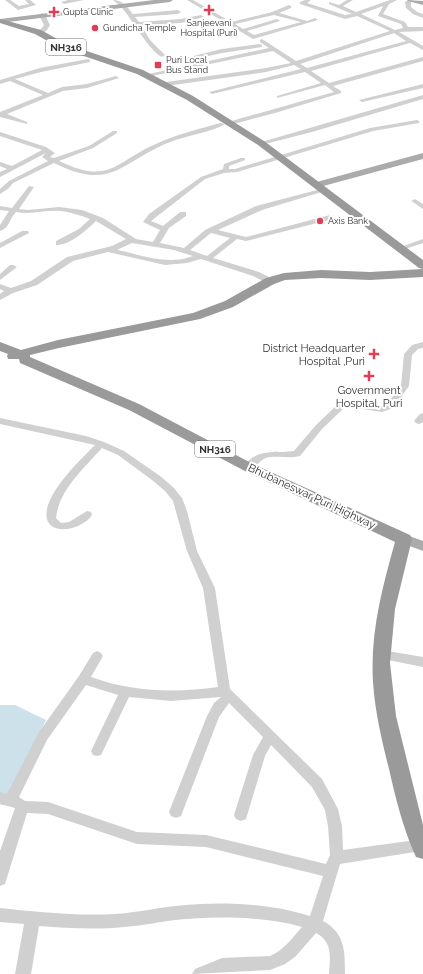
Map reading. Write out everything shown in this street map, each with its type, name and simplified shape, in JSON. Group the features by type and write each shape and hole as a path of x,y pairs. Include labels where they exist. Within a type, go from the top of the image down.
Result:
{"highway":[{"name":"NH316","path":"0,21 41,33 63,46 134,70 166,84 276,158 402,248 422,274"},
{"name":"NH316","path":"134,70 135,74 262,143 276,158"},
{"name":"NH316","path":"318,189 422,274"},
{"path":"0,351 20,357 92,341 202,320 222,314 270,281 297,274 370,276 422,274"},
{"path":"244,299 288,280 422,274"},
{"path":"0,346 20,357"},
{"name":"Bhubaneswar Puri Highway","path":"20,357 134,407 248,467 404,539"},
{"path":"404,539 389,590 384,616 381,682 388,725 408,807 422,847"}],"main road":[{"path":"0,21 170,0"},
{"path":"411,0 423,4"},
{"path":"318,189 423,156"},
{"path":"404,539 423,546"}],"street":[{"path":"7,0 17,8 33,5 27,0"},
{"path":"70,12 63,1 82,0"},
{"path":"115,0 132,16 148,41 162,55"},
{"path":"189,0 251,36 257,37 315,20"},
{"path":"230,24 274,13 309,0"},
{"path":"327,11 351,0"},
{"path":"294,5 327,11 345,17 395,0"},
{"path":"411,0 407,4 408,7 415,13 423,16"},
{"path":"331,3 358,13 423,48"},
{"path":"387,3 380,15 402,23 406,29"},
{"path":"24,7 39,16 47,25 46,29 41,33"},
{"path":"132,16 178,12"},
{"path":"274,13 305,22"},
{"path":"138,24 201,17"},
{"path":"242,31 277,21"},
{"path":"166,84 266,70 296,63 393,32 406,29 423,29"},
{"path":"212,92 306,70 411,41"},
{"path":"0,134 44,148 47,150 46,151 52,153 45,157 56,160 71,169 88,174 104,173 119,167 160,144 339,92 264,43 172,62"},
{"path":"147,75 273,49"},
{"path":"279,97 423,59"},
{"path":"0,82 40,70 88,60"},
{"path":"0,115 48,94 67,88 87,86 116,78"},
{"path":"10,79 48,94"},
{"path":"362,100 423,86"},
{"path":"416,87 423,91"},
{"path":"262,143 317,129 423,97"},
{"path":"0,115 25,123"},
{"path":"164,229 147,222 152,216 203,178 224,171 235,171 372,129 417,122"},
{"path":"0,192 11,182 56,160 91,147 115,132"},
{"path":"0,175 46,151"},
{"path":"224,171 227,170 226,165 243,159"},
{"path":"0,164 12,168"},
{"path":"0,229 5,225 13,210 31,187"},
{"path":"185,251 210,231 259,208 318,189"},
{"path":"415,201 423,207"},
{"path":"0,208 32,212 66,209 95,218 131,240 185,251 198,257 256,274 270,281"},
{"path":"155,245 164,229 183,214"},
{"path":"210,231 249,239 330,217"},
{"path":"58,243 82,231 95,218"},
{"path":"0,246 25,233"},
{"path":"207,259 235,237"},
{"path":"0,298 10,291 34,283 70,259 109,250 131,240"},
{"path":"402,248 423,241"},
{"path":"109,250 170,264 187,262 198,257"},
{"path":"0,278 13,267"},
{"path":"0,286 10,291"},
{"path":"248,467 257,459 265,455 297,454 319,426 341,406 351,404 386,409 390,406 404,386 408,354 415,348 423,345"},
{"path":"0,421 86,439 121,452 137,462 169,489 178,500 192,551 209,588 227,693 317,784 331,809 340,857"},
{"path":"87,515 72,524 62,526 56,525 50,515 54,504 68,480 101,444"},
{"path":"382,655 423,662"},
{"path":"0,879 6,857 11,802 43,736 83,679 97,656"},
{"path":"83,679 100,686 125,692 184,696 227,693"},
{"path":"97,751 125,692"},
{"path":"176,812 213,716 227,693"},
{"path":"241,815 259,755 270,735"},
{"path":"11,802 48,808 137,838 150,840 206,841 331,872"},
{"path":"200,974 222,965 261,964 280,959 290,952 315,923 334,861 340,857 398,848 422,847"},
{"path":"0,915 33,918 116,921 184,912 210,911 260,914 315,923 329,932 334,940 337,956 337,974"},
{"path":"23,974 33,918"}],"water":[{"path":"0,705 15,705 46,720 3,805 0,804"}],"place":[{"name":"Sanjeevani Hospital (Puri)","path":"209,10"},
{"name":"Gupta Clinic","path":"54,12"},
{"name":"Gundicha Temple","path":"95,28"},
{"name":"Puri Local Bus Stand","path":"158,65"},
{"name":"Axis Bank","path":"320,221"},
{"name":"District Headquarter Hospital ,Puri","path":"374,354"},
{"name":"Government Hospital, Puri","path":"369,376"}]}
